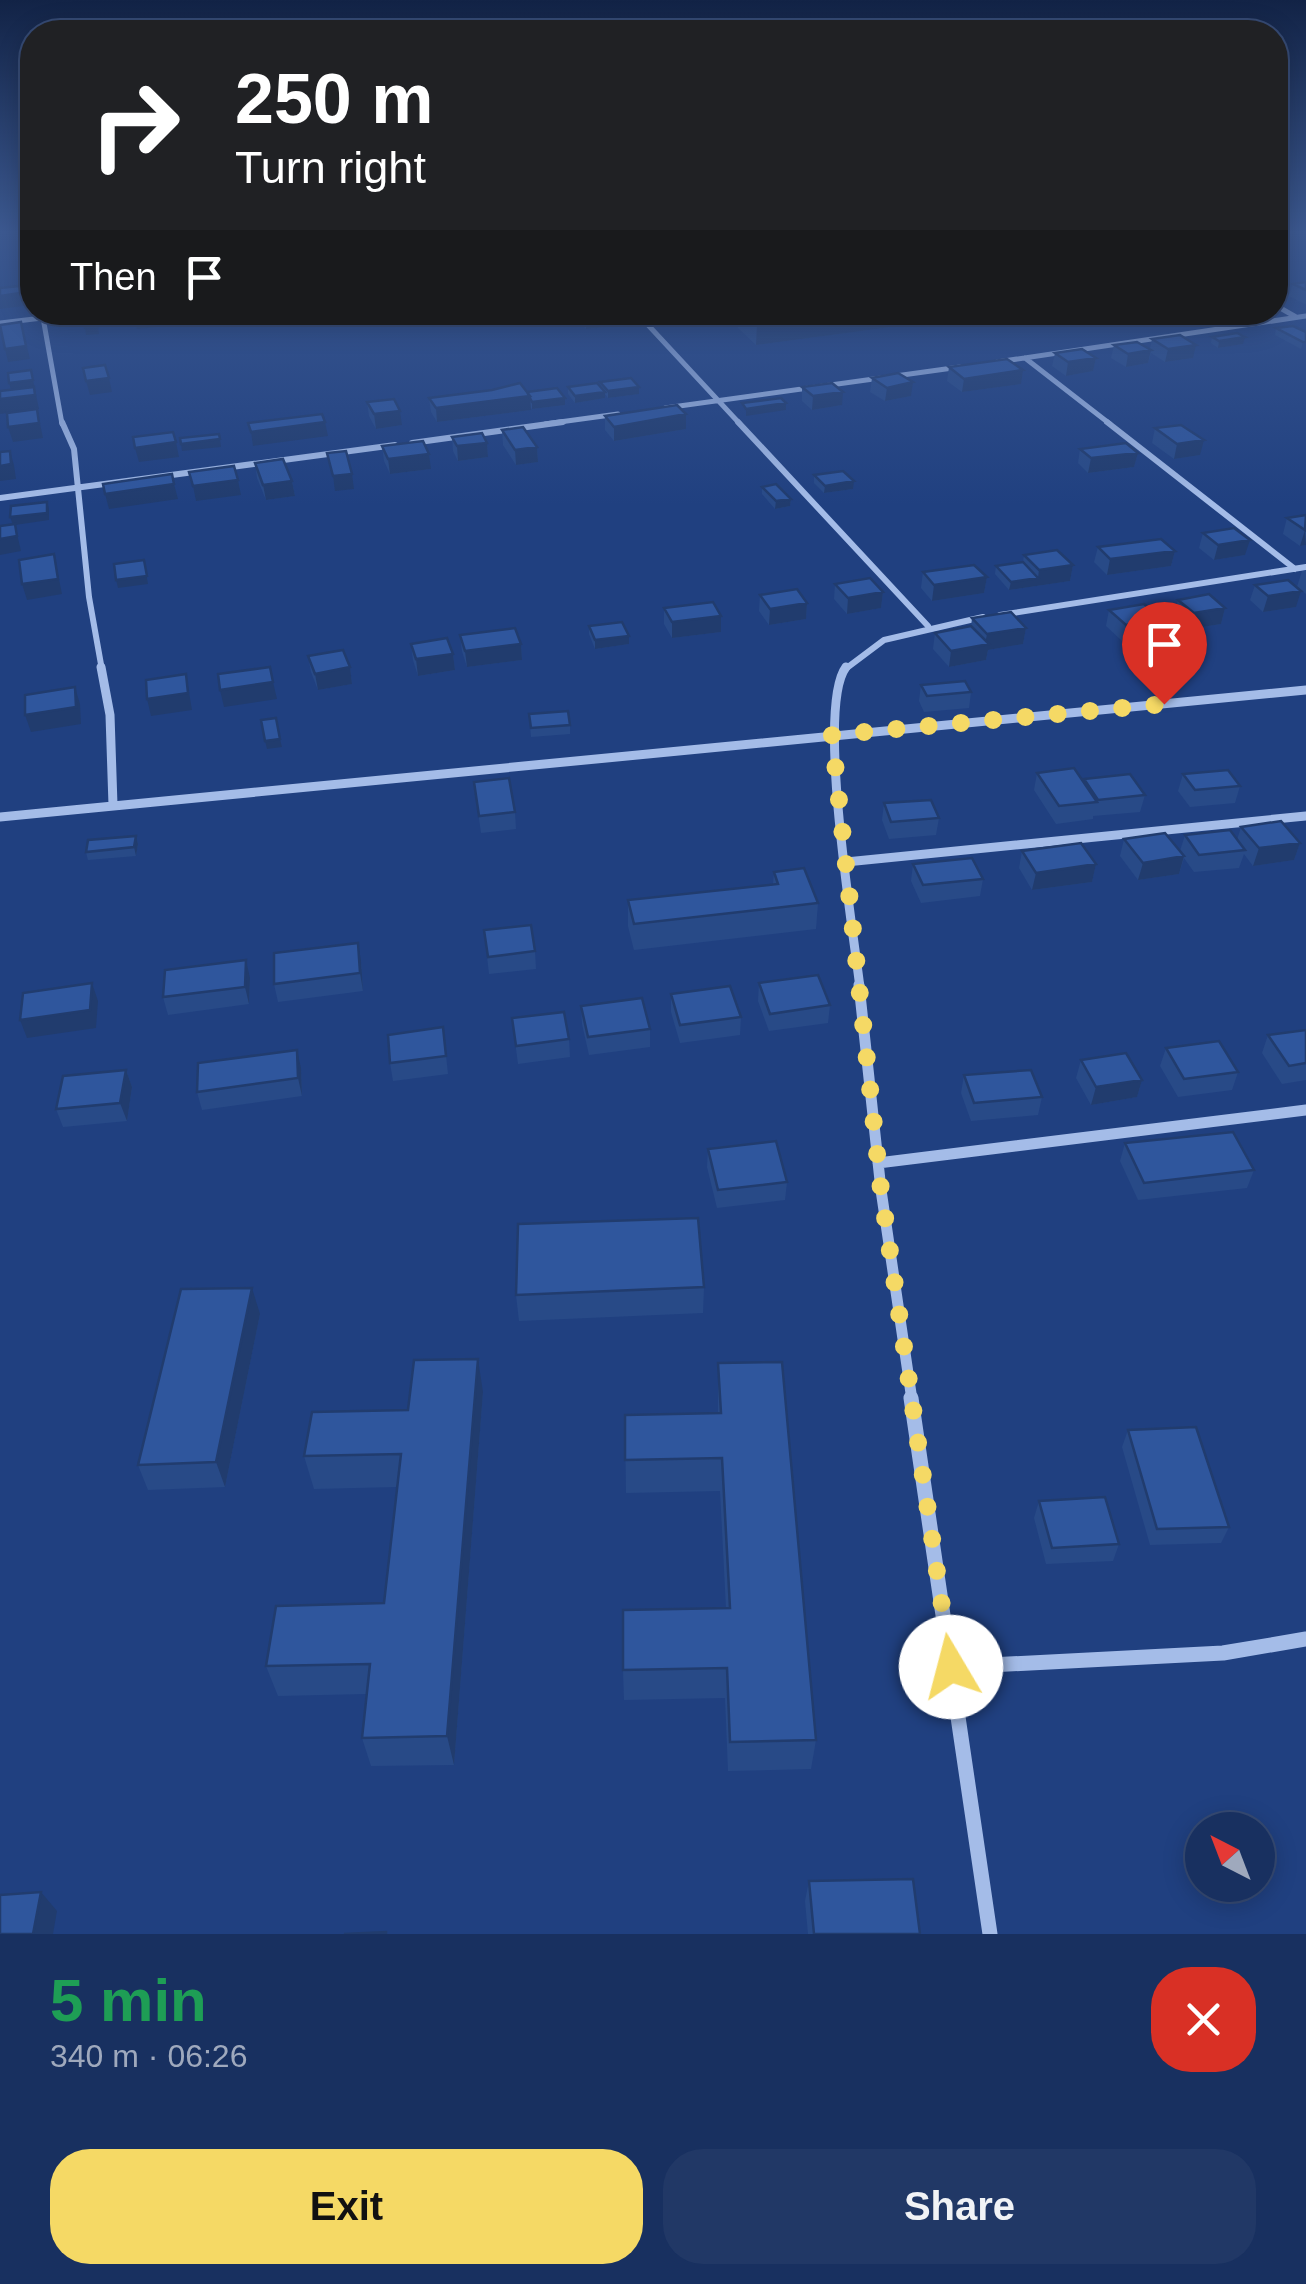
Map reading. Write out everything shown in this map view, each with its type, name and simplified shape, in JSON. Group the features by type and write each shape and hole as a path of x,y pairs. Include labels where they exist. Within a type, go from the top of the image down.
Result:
{"street":[{"path":"44,325 78,487 89,597 110,715 113,805"},
{"path":"648,325 928,626"},
{"path":"986,363 1243,325"},
{"path":"1024,358 1294,569"},
{"path":"660,408 967,366"},
{"path":"0,498 623,414"},
{"path":"990,1934 878,1163 832,735 837,684 844,668 882,643 928,626 1306,567"},
{"path":"0,817 1306,690"},
{"path":"846,862 1306,816"},
{"path":"878,1163 1306,1110"},
{"path":"951,1667 1223,1653 1306,1639"}],"building":[{"path":"0,325 22,325 26,346 5,349"},
{"path":"1293,326 1306,332 1306,342 1276,328"},
{"path":"1237,333 1245,337 1219,341 1212,337"},
{"path":"1180,335 1196,345 1168,349 1152,339"},
{"path":"1137,342 1151,350 1128,354 1114,345"},
{"path":"1082,349 1096,358 1068,362 1055,353"},
{"path":"1007,359 1023,370 964,379 949,367"},
{"path":"105,365 109,378 86,381 83,368"},
{"path":"31,370 33,380 9,383 8,373"},
{"path":"898,373 913,382 887,388 872,378"},
{"path":"631,378 639,387 608,391 600,382"},
{"path":"520,383 530,396 436,408 429,398 492,390"},
{"path":"597,383 605,392 575,396 568,387"},
{"path":"832,383 843,392 813,396 802,387"},
{"path":"34,387 35,395 0,399 0,391"},
{"path":"557,388 565,398 532,402 527,392"},
{"path":"781,398 786,403 746,409 742,403"},
{"path":"394,399 400,411 374,414 367,402"},
{"path":"677,405 686,414 614,427 605,416"},
{"path":"37,409 39,423 8,427 7,413"},
{"path":"322,414 325,422 251,432 248,423"},
{"path":"1181,425 1204,440 1177,444 1155,428"},
{"path":"523,427 537,447 515,450 502,430"},
{"path":"173,432 176,442 135,448 133,437"},
{"path":"482,433 487,443 457,446 452,437"},
{"path":"219,434 220,439 181,444 180,438"},
{"path":"423,441 429,454 388,459 382,446"},
{"path":"1126,443 1138,453 1091,458 1080,449"},
{"path":"10,451 11,464 0,466 0,452"},
{"path":"346,451 352,474 333,476 327,453"},
{"path":"283,459 292,481 263,485 255,463"},
{"path":"234,466 238,480 193,486 189,472"},
{"path":"843,471 854,481 825,486 814,475"},
{"path":"172,474 174,484 105,494 103,484"},
{"path":"776,484 791,499 776,501 762,487"},
{"path":"47,502 47,513 10,517 11,506"},
{"path":"1306,515 1305,530 1287,518"},
{"path":"15,524 17,536 0,539 0,526"},
{"path":"1234,528 1250,540 1218,545 1203,533"},
{"path":"1161,539 1175,551 1110,559 1098,547"},
{"path":"1057,550 1073,565 1039,570 1024,555"},
{"path":"54,554 58,579 22,584 19,560"},
{"path":"144,560 147,576 116,580 114,564"},
{"path":"1023,562 1038,578 1011,582 996,566"},
{"path":"974,565 987,577 934,585 923,572"},
{"path":"870,578 883,592 848,598 835,584"},
{"path":"1288,580 1301,591 1268,596 1255,585"},
{"path":"797,589 807,603 770,609 760,595"},
{"path":"1209,594 1225,608 1194,613 1178,600"},
{"path":"713,602 721,616 672,622 664,608"},
{"path":"1144,604 1161,618 1126,625 1109,610"},
{"path":"1011,612 1026,628 987,634 972,618"},
{"path":"622,622 629,636 595,640 589,626"},
{"path":"971,626 989,644 951,651 935,633"},
{"path":"515,628 521,644 465,651 460,635"},
{"path":"447,638 453,654 416,659 411,644"},
{"path":"343,650 350,667 315,674 308,656"},
{"path":"270,667 273,682 220,690 218,674"},
{"path":"186,674 188,693 147,699 146,680"},
{"path":"965,681 971,692 927,696 921,685"},
{"path":"75,687 76,707 25,715 25,695"},
{"path":"568,711 570,725 531,728 529,714"},
{"path":"276,718 280,739 265,741 261,720"},
{"path":"1074,768 1097,802 1059,806 1037,773"},
{"path":"1228,770 1240,786 1195,790 1183,774"},
{"path":"1130,774 1145,795 1098,800 1084,779"},
{"path":"509,778 515,812 479,816 474,782"},
{"path":"931,800 939,818 891,822 884,803"},
{"path":"1281,821 1300,843 1259,848 1241,827"},
{"path":"1230,830 1245,850 1199,855 1185,835"},
{"path":"1165,833 1184,856 1143,863 1124,839"},
{"path":"136,836 134,847 86,852 88,840"},
{"path":"1081,843 1096,864 1036,873 1022,851"},
{"path":"972,858 983,879 923,885 913,864"},
{"path":"804,868 818,903 634,924 628,900 778,884 774,872"},
{"path":"531,925 535,951 488,957 484,930"},
{"path":"358,943 360,973 274,984 274,953"},
{"path":"246,960 245,987 163,997 165,970"},
{"path":"818,975 830,1005 770,1014 759,983"},
{"path":"92,983 90,1010 20,1020 23,993"},
{"path":"730,986 741,1017 680,1025 671,994"},
{"path":"642,998 650,1029 588,1037 581,1006"},
{"path":"564,1012 569,1039 516,1046 512,1018"},
{"path":"443,1027 446,1056 390,1063 388,1035"},
{"path":"1306,1030 1306,1063 1289,1066 1268,1035"},
{"path":"1219,1041 1238,1072 1184,1079 1166,1048"},
{"path":"297,1050 298,1078 197,1092 198,1063"},
{"path":"1126,1053 1142,1080 1096,1087 1081,1060"},
{"path":"126,1070 120,1103 56,1109 63,1076"},
{"path":"1031,1070 1042,1097 974,1103 964,1075"},
{"path":"1233,1132 1254,1170 1144,1183 1125,1143"},
{"path":"776,1141 787,1182 718,1190 708,1149"},
{"path":"698,1218 704,1287 516,1295 518,1224"},
{"path":"252,1288 216,1462 138,1465 181,1289"},
{"path":"478,1359 447,1736 362,1738 370,1664 266,1666 276,1606 384,1603 401,1454 304,1456 312,1412 408,1410 414,1360"},
{"path":"782,1362 816,1740 730,1742 727,1668 623,1670 623,1610 730,1608 722,1458 625,1460 625,1415 721,1413 718,1363"},
{"path":"1196,1427 1229,1527 1157,1529 1128,1430"},
{"path":"1105,1497 1119,1544 1052,1548 1039,1501"},
{"path":"913,1879 920,1934 814,1934 809,1881"},
{"path":"41,1892 33,1934 0,1934 0,1895"}],"route":[{"path":"951,1667 881,1190 832,735 1164,704"}]}
